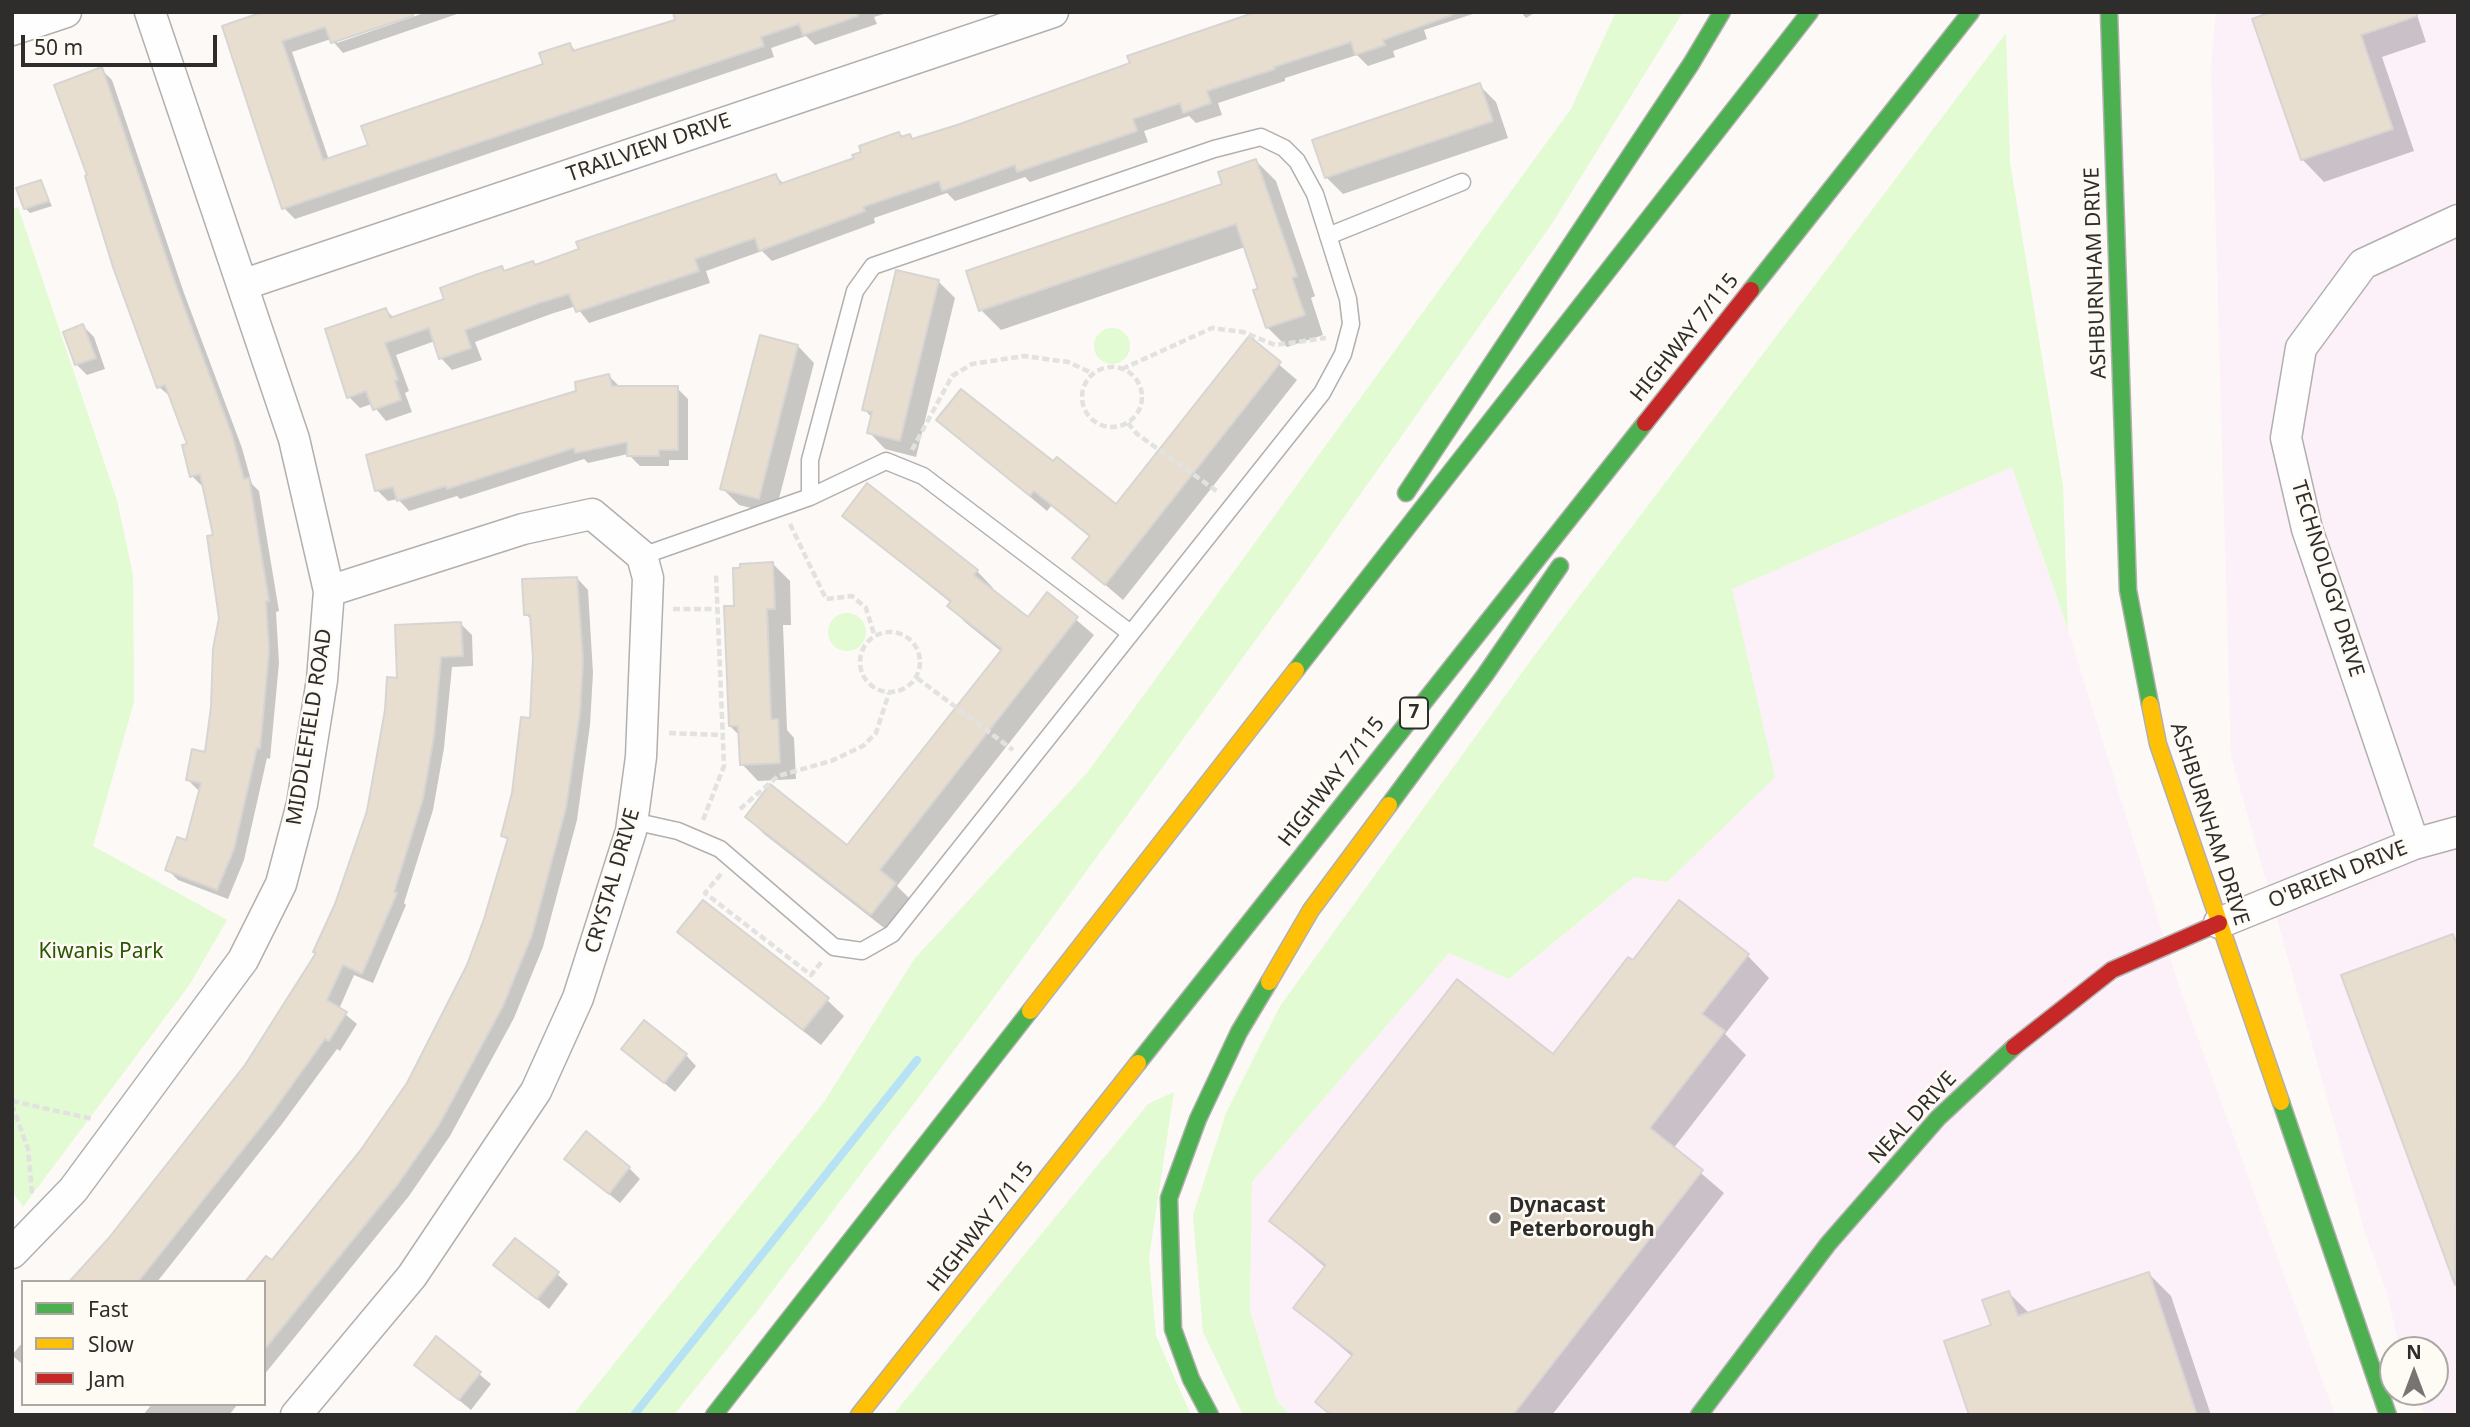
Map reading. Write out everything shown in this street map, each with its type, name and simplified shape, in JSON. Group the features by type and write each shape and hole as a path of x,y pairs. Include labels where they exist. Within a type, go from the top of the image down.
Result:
{"main road":[{"path":"1393,511 1684,75 1722,12"},
{"path":"714,1415 1810,12"},
{"name":"HIGHWAY 7/115","path":"859,1415 1970,12"},
{"name":"ASHBURNHAM DRIVE","path":"2109,12 2128,590 2158,744 2388,1415"},
{"path":"1593,514 1620,453"},
{"path":"1210,1415 1191,1379 1173,1329 1169,1199 1198,1119 1239,1032 1311,910 1485,675 1571,550"},
{"path":"1161,844 1221,738"},
{"name":"NEAL DRIVE","path":"1699,1415 1828,1244 1938,1118 2031,1031 2112,970 2219,923"}],"street":[{"path":"12,30 66,12"},
{"name":"MIDDLEFIELD ROAD","path":"12,1253 73,1190 243,960 281,884 302,804 322,680 329,591 294,439 244,284 150,12"},
{"name":"TRAILVIEW DRIVE","path":"244,284 1054,12"},
{"name":"TECHNOLOGY DRIVE","path":"2414,844 2307,529 2286,438 2301,348 2363,264 2458,220"},
{"path":"329,591 523,529 592,514 642,556"},
{"name":"CRYSTAL DRIVE","path":"296,1415 412,1276 536,1091 578,998 633,821 642,733 647,610 648,578 642,556"},
{"name":"O'BRIEN DRIVE","path":"2219,923 2414,844 2458,832"}],"lane":[{"path":"633,821 696,838 720,849 834,947 862,951 891,934 1322,393 1343,354 1351,324 1348,299 1315,194 1297,161 1284,148 1261,137 1214,149 1124,179 873,267 860,279 855,291 810,460 810,497"},
{"path":"1328,236 1462,182"},
{"path":"642,556 810,497 886,461 923,476 1129,632"}],"path":[{"path":"1122,369 1212,328 1243,332 1275,345 1348,335"},
{"path":"903,468 952,376 972,364 1024,356 1068,362 1091,373"},
{"path":"1105,366 1122,369 1136,379 1144,397 1139,411 1128,423 1115,428 1099,425 1087,415 1082,398 1083,385 1091,373 1105,366"},
{"path":"1128,423 1179,466 1233,502"},
{"path":"784,506 797,542 826,599 852,596 866,608 874,634"},
{"path":"696,838 723,766 716,573"},
{"path":"647,610 717,608"},
{"path":"874,634 905,635 919,649 921,660 917,678 908,687 889,693 877,689 860,673 859,653 874,634"},
{"path":"917,678 1028,761"},
{"path":"740,809 778,776 831,761 863,746 876,733 889,693"},
{"path":"642,733 721,735"},
{"path":"733,860 705,893 811,975 834,947"},
{"path":"12,1103 92,1119 117,1129"},
{"path":"12,1103 28,1149 36,1228"}],"shaded area":[{"path":"2216,12 2458,12 2458,1415 2425,1415 2421,1406 2449,1406 2449,1336 2397,1336 2387,1293 2365,1233 2231,756 2211,66"},
{"path":"2012,467 2068,630 2180,989 2335,1415 1291,1415 1277,1401 1250,1310 1252,1182 1449,953 1510,979 1634,877 1775,777 1731,589"}],"green space":[{"path":"1616,12 1683,12 1553,222 1301,578 992,1000 755,1314 674,1415 573,1415 824,1102 915,958 1087,773 1571,109"},
{"path":"2006,33 2010,162 2063,486 2068,630 2012,467 1732,589 1775,777 1667,882 1634,877 1509,979 1449,953 1252,1182 1250,1310 1277,1401 1291,1415 1243,1415 1203,1332 1193,1215 1226,1113 1280,1006 1534,656"},
{"name":"Kiwanis Park","path":"18,207 117,500 133,575 134,702 93,846 227,920 190,984 23,1207 12,1191 12,209"},
{"path":"1112,328 1124,334 1130,346 1124,358 1112,364 1100,358 1094,346 1100,334"},
{"path":"847,613 861,618 866,632 861,646 847,651 833,646 828,632 833,618"},
{"path":"1174,1092 1149,1257 1156,1336 1191,1415 893,1415 1148,1104"}],"building":[{"path":"263,12 412,12 413,16 331,43 325,27 282,41 323,160 368,145 361,126 543,64 539,53 570,43 573,51 675,20 673,12 858,12 858,16 803,35 799,24 761,37 764,46 282,209 222,26"},
{"path":"1256,12 1452,12 1452,15 1383,40 1385,45 1355,55 1351,42 1207,91 1211,103 1183,113 1180,103 1133,119 1137,131 1017,172 1015,165 942,191 939,181 863,207 865,211 759,251 755,238 695,259 699,271 576,312 569,294 539,303 465,330 471,348 439,359 429,328 385,343 398,380 395,381 401,400 373,410 366,391 347,398 325,329 386,308 390,318 444,299 440,288 481,273 502,266 504,271 533,261 535,265 579,249 576,242 776,174 780,184 854,158 852,155 861,152 859,146 899,132 901,137 910,134 912,139 957,125 1130,63 1127,56"},
{"path":"2271,12 2417,12 2417,16 2361,35 2393,129 2301,160 2252,19"},
{"path":"102,67 174,280 232,435 244,479 249,478 269,601 266,601 269,651 260,749 257,748 234,849 217,890 165,870 177,837 186,840 201,783 186,780 192,749 205,752 211,707 213,649 219,618 207,536 213,535 200,474 190,477 182,445 187,444 165,385 157,388 113,267 85,176 87,175 54,85"},
{"path":"1480,83 1493,121 1325,178 1312,140"},
{"path":"1256,159 1297,276 1292,278 1305,315 1266,328 1253,290 1258,289 1236,224 979,311 966,271 1222,184 1218,172"},
{"path":"41,180 49,201 24,209 16,188"},
{"path":"896,270 939,280 900,441 867,433 872,412 862,410"},
{"path":"83,324 96,358 75,365 63,332"},
{"path":"760,335 798,345 759,499 720,489"},
{"path":"1249,336 1281,362 1105,585 1072,558 1090,536 1034,491 1030,496 936,420 961,389 1053,461 1057,457 1116,504"},
{"path":"609,374 612,386 678,386 678,450 659,450 659,456 627,456 627,442 575,453 574,448 447,489 446,486 397,501 393,487 375,491 366,455 576,391 575,382"},
{"path":"867,483 978,570 974,575 1028,617 1047,592 1078,617 880,870 896,883 871,915 745,817 770,784 847,845 1002,649 947,606 951,601 842,516"},
{"path":"773,562 775,609 767,609 771,719 778,719 780,763 740,765 738,726 729,726 724,606 734,606 733,568 740,568 740,564"},
{"path":"577,577 583,660 580,713 566,808 532,935 503,1006 439,1125 398,1184 266,1348 266,1280 247,1280 266,1256 272,1260 360,1151 407,1083 467,965 484,919 508,838 501,836 512,793 521,717 530,718 533,658 530,615 524,615 522,579"},
{"path":"461,622 463,656 441,657 434,736 423,799 394,892 397,893 362,974 343,965 327,1000 347,1012 329,1041 325,1039 272,1113 140,1280 71,1280 108,1239 245,1065 316,953 313,952 335,904 367,811 385,710 387,677 397,678 395,625"},
{"path":"703,900 829,998 803,1030 677,932"},
{"path":"1679,900 1749,954 1702,1014 1725,1031 1650,1128 1703,1170 1513,1415 1331,1415 1315,1402 1353,1354 1293,1308 1326,1265 1269,1221 1457,979 1553,1054 1628,957 1633,960"},
{"path":"2453,934 2458,947 2455,1285 2341,975"},
{"path":"644,1020 687,1054 664,1083 621,1049"},
{"path":"586,1131 630,1167 609,1194 564,1159"},
{"path":"515,1238 559,1272 537,1299 493,1265"},
{"path":"2149,1272 2197,1415 1969,1415 1944,1341 1991,1325 1982,1300 2009,1291 2018,1316"},
{"path":"436,1336 481,1372 459,1400 414,1365"}],"waterway":[{"path":"634,1415 917,1060"}],"traffic: fast":[{"path":"1406,493 1691,64 1722,12"},
{"path":"1296,670 1810,12"},
{"path":"1751,290 1971,12"},
{"path":"2109,12 2128,590 2150,704"},
{"path":"1138,1063 1645,423"},
{"path":"1389,805 1485,675 1560,566"},
{"path":"1210,1415 1191,1379 1173,1329 1169,1198 1198,1119 1239,1032 1269,982"},
{"path":"714,1415 1030,1011"},
{"path":"1699,1415 1828,1244 1938,1118 2014,1047"},
{"path":"2281,1102 2388,1415"}],"traffic: slow":[{"path":"1030,1011 1296,670"},
{"path":"2150,704 2158,744 2281,1102"},
{"path":"1269,982 1311,910 1389,805"},
{"path":"859,1415 1138,1063"}],"traffic: jam":[{"path":"1645,423 1751,290"},
{"path":"2014,1047 2112,970 2219,923"}],"place":[{"name":"Dynacast Peterborough","path":"1495,1218"}]}
